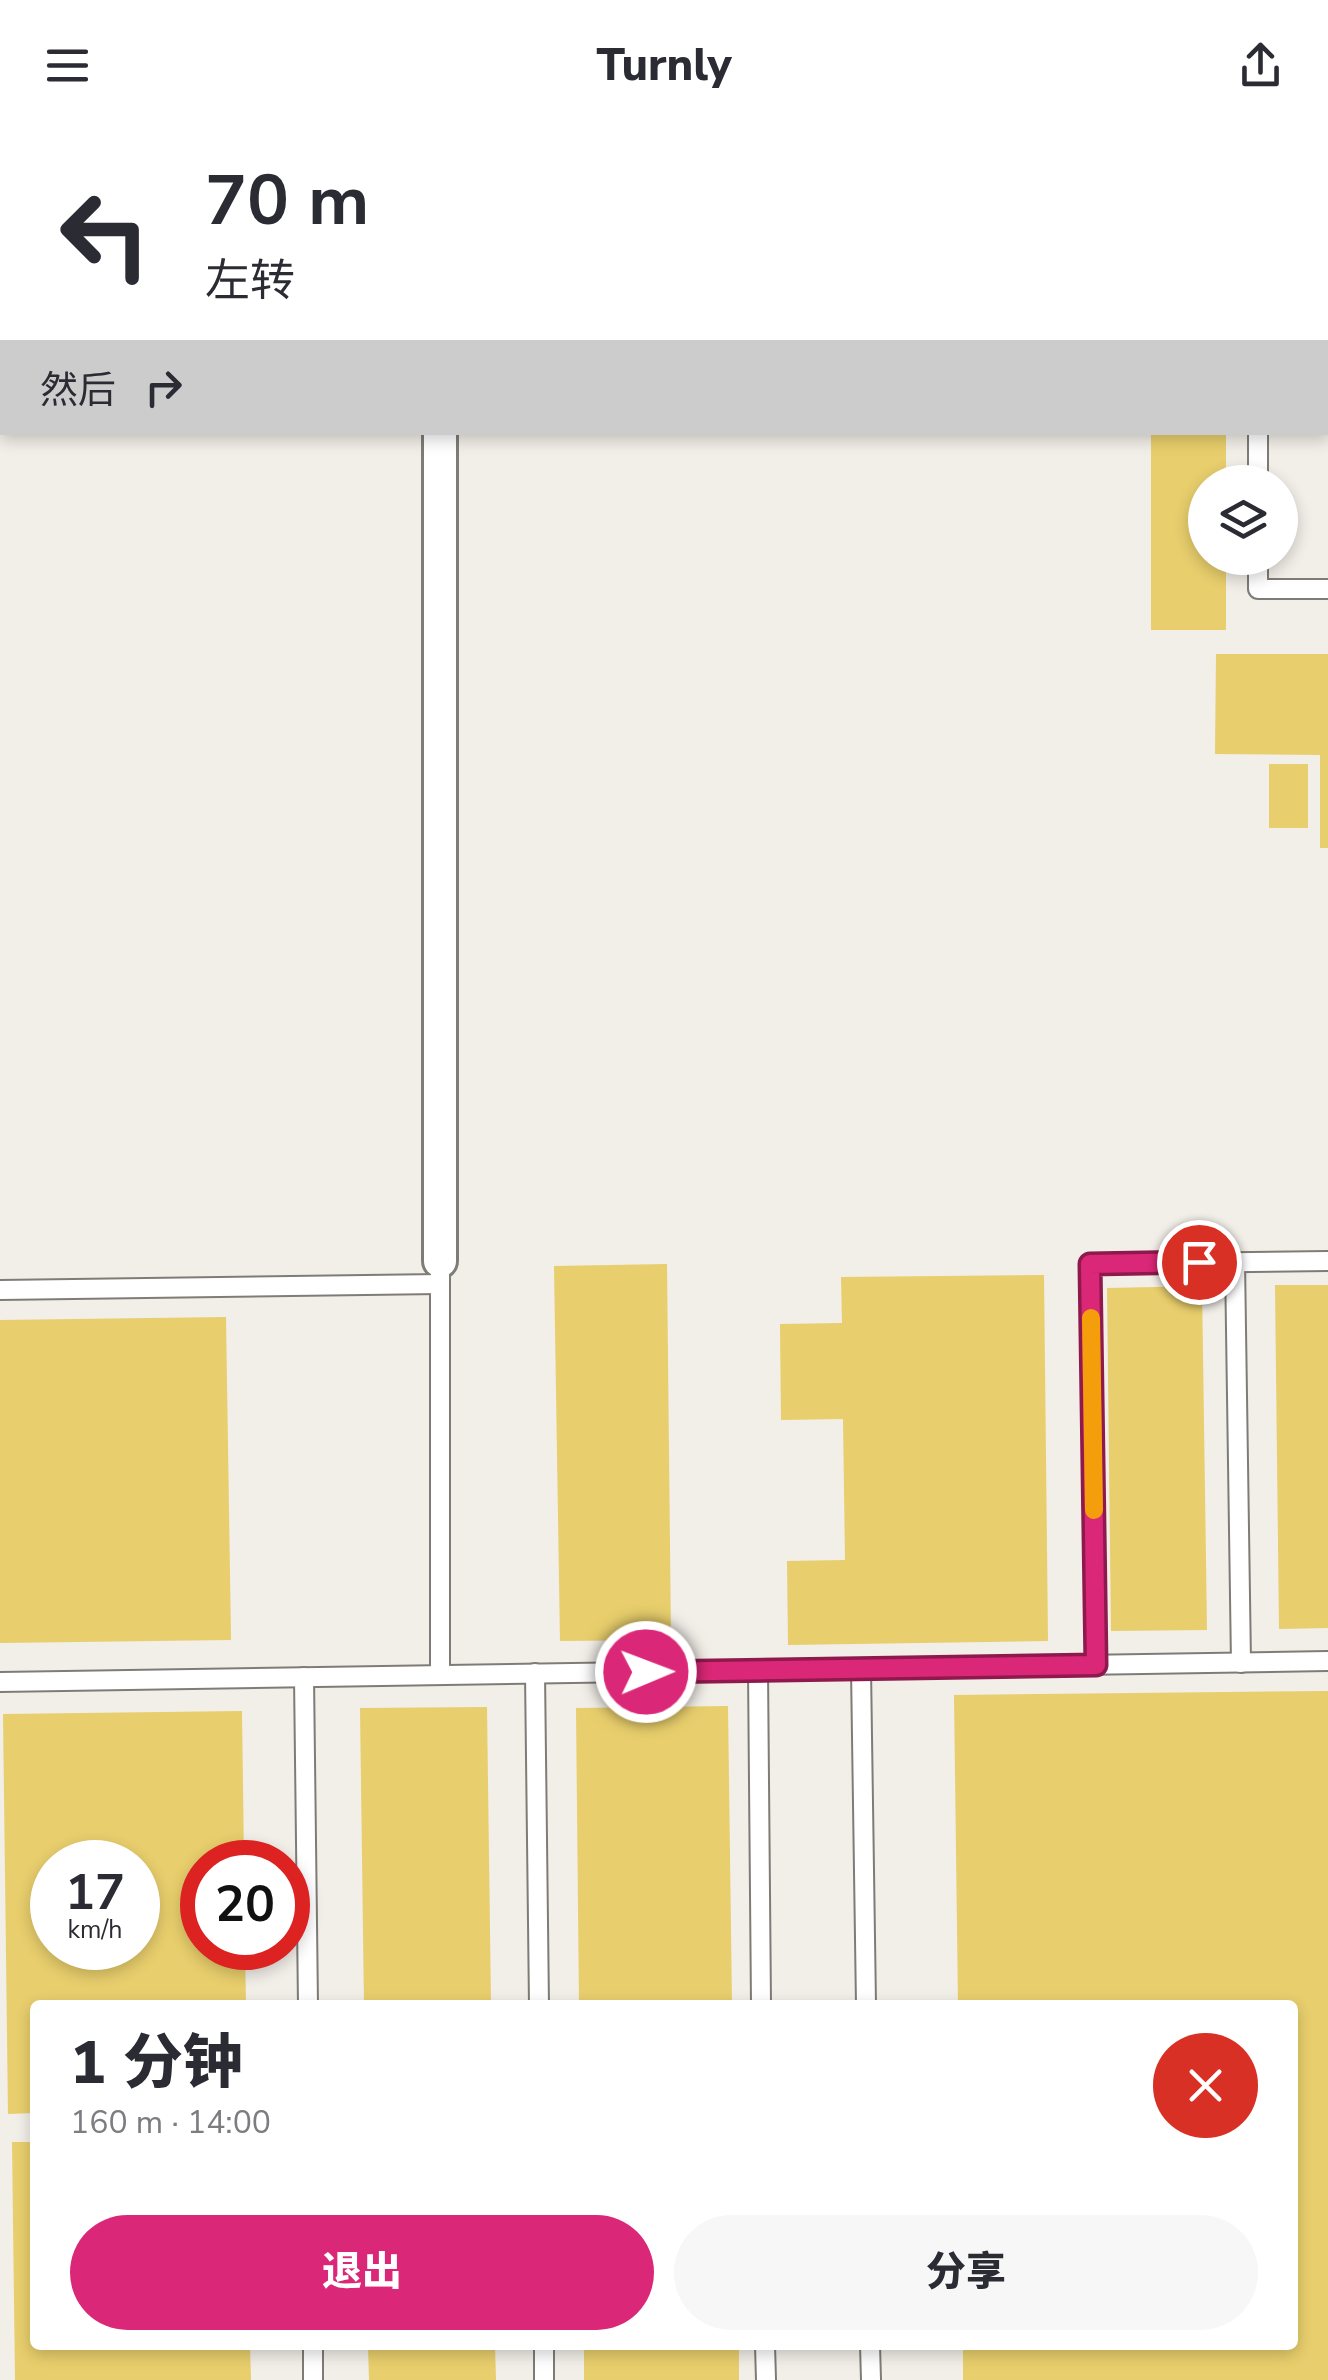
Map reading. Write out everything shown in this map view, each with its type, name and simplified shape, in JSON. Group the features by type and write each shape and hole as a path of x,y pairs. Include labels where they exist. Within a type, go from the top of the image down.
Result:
{"street":[{"path":"440,435 440,1272"}],"lane":[{"path":"1258,435 1258,465"},
{"path":"1258,575 1258,589 1328,590"},
{"path":"1096,1665 1090,1264 1328,1261"},
{"path":"1235,1262 1241,1663"},
{"path":"0,1290 440,1272 440,1675"},
{"path":"0,1682 1328,1662"},
{"path":"861,1668 866,2000"},
{"path":"758,1670 762,2000"},
{"path":"535,1674 539,2000"},
{"path":"304,1677 308,2000"},
{"path":"313,2350 313,2380"},
{"path":"544,2350 544,2380"},
{"path":"765,2350 766,2380"},
{"path":"870,2350 871,2380"}],"building":[{"path":"1151,435 1226,435 1226,465 1188,465 1188,575 1226,575 1226,630 1151,630"},
{"path":"1216,654 1328,654 1328,848 1320,848 1320,755 1215,754"},
{"path":"1269,764 1308,764 1308,828 1269,828"},
{"path":"667,1264 671,1640 560,1641 554,1266"},
{"path":"1044,1275 1048,1641 788,1645 787,1561 845,1560 843,1419 781,1420 780,1324 842,1323 841,1277"},
{"path":"1275,1285 1328,1285 1328,1628 1279,1629"},
{"path":"1202,1286 1207,1630 1111,1631 1107,1288"},
{"path":"226,1317 231,1640 0,1643 0,1320"},
{"path":"1328,1691 1328,2380 963,2380 963,2350 1298,2350 1298,2000 958,2000 954,1695"},
{"path":"728,1706 732,2000 579,2000 576,1708"},
{"path":"487,1707 491,2000 364,2000 360,1708"},
{"path":"242,1711 244,1840 180,1840 180,1970 245,1970 246,2000 30,2000 30,2113 8,2114 3,1714"},
{"path":"12,2142 30,2142 30,2350 250,2350 251,2380 15,2380"},
{"path":"368,2350 495,2350 496,2380 369,2380"},
{"path":"584,2350 739,2350 739,2380 584,2380"}],"slow traffic":[{"path":"1091,1318 1094,1510"}],"route":[{"path":"646,1672 1096,1665 1090,1264 1199,1262"}]}
